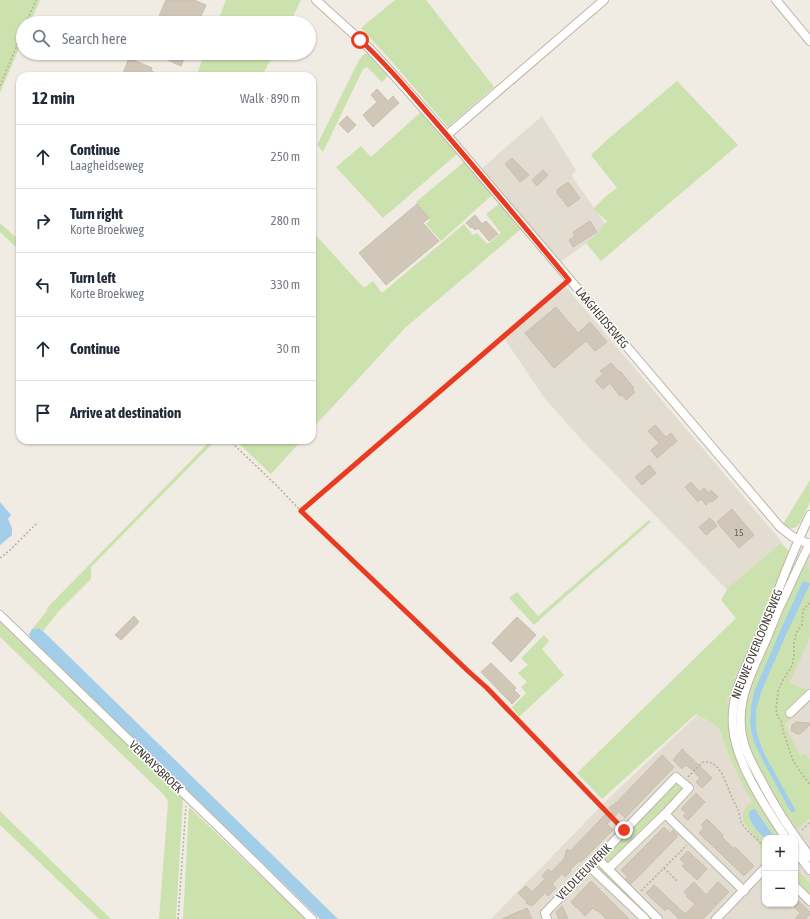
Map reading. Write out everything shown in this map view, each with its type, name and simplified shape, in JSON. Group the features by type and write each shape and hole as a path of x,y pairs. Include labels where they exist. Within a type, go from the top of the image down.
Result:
{"street":[{"name":"LAAGHEIDSEWEG","path":"316,0 369,48 396,77 780,527 792,537 810,543"},
{"path":"446,135 604,0"},
{"path":"776,0 810,41"},
{"name":"NIEUWE OVERLOONSEWEG","path":"784,835 764,805 746,770 736,746 732,708 740,680 760,636 798,540 810,515"},
{"name":"NIEUWE OVERLOONSEWEG","path":"794,835 771,801 753,767 744,745 740,726 741,708 743,694 749,678 810,543"},
{"name":"VENRAYSBROEK","path":"0,615 312,919"},
{"path":"790,713 810,694"},
{"name":"VELDLEEUWERIK","path":"547,919 545,913 676,777 689,788 665,814 608,869"},
{"path":"665,814 744,891"},
{"name":"NIEUWE OVERLOONSEWEG","path":"798,841 810,857"},
{"path":"798,854 810,870"},
{"path":"598,859 658,919"},
{"path":"590,867 644,919"},
{"path":"716,919 762,871"},
{"path":"798,889 810,901"}],"path":[{"path":"29,16 36,0"},
{"path":"0,86 16,48"},
{"path":"301,511 569,280"},
{"path":"233,444 301,511 487,688 624,830"},
{"path":"0,558 38,522"},
{"path":"810,603 803,610 802,625 797,632 794,642 792,666 778,691 776,709 793,762 810,785"},
{"path":"683,783 703,762 711,762 718,768 723,776 742,822 750,833 762,844"},
{"path":"178,919 186,796"},
{"path":"797,835 810,822"},
{"path":"636,897 692,840"},
{"path":"664,868 677,881"}],"shaded area":[{"path":"542,116 576,170 572,176 608,228 553,267 480,170"},
{"path":"566,287 782,542 780,555 732,595 580,438 545,399 504,338"},
{"path":"810,551 810,919 491,919 609,798 727,687"}],"green space":[{"path":"0,0 40,0 33,16 16,16 16,55 0,93"},
{"path":"226,0 301,0 293,16 220,16"},
{"path":"395,0 426,0 494,87 448,127 361,28"},
{"path":"367,53 388,76 382,82 367,67 363,69 323,152 317,145 359,60"},
{"path":"202,60 270,60 264,72 198,72"},
{"path":"677,81 738,145 601,261 586,243 595,236 607,221 593,209 606,196 617,188 591,155"},
{"path":"421,112 457,154 383,218 336,167 361,146 371,157"},
{"path":"464,162 492,195 441,241 426,224 430,220 416,202"},
{"path":"499,204 521,229 405,328 316,425 316,235 364,288 373,281 382,293 464,224 473,235 477,233 487,244 501,233 486,214"},
{"path":"0,223 16,237 16,247 0,232"},
{"path":"207,444 212,444 91,567 91,579 58,612 43,631 39,628 32,629 46,612 48,607"},
{"path":"239,444 298,444 271,474"},
{"path":"810,480 810,503 800,523 795,528 788,527 783,524"},
{"path":"649,520 651,522 534,625 509,598 517,592 538,616"},
{"path":"781,543 791,553 740,674 737,672 734,678 737,680 732,696 728,696 727,703 731,704 731,730 782,835 773,835 756,809 758,832 762,836 762,849 743,821 743,813 746,806 753,802 746,792 728,754 719,728 696,714 602,799 577,773 736,618 721,600 728,588"},
{"path":"806,559 810,573 810,583 803,581 751,707 750,724 753,740 796,811 765,755 758,737 756,710 762,690 810,584 810,637 790,683 809,691 791,715 793,717 785,724 800,756 804,753 810,760 810,818 796,831 793,830 748,750 743,728 746,692 786,600"},
{"path":"0,622 183,799 176,919 159,919 168,803 167,799 0,637"},
{"path":"544,635 549,641 542,649 564,675 519,717 512,707 526,693 521,687 527,682 518,673 528,665 521,658"},
{"path":"674,784 679,784 682,788 681,793 610,863 606,861 605,855"},
{"path":"189,807 306,919 183,919"},
{"path":"0,811 111,919 99,919 0,825"},
{"path":"597,865 599,865 656,919 646,919 596,869"},
{"path":"798,871 810,883 810,895 798,884"}],"water":[{"path":"0,502 11,515 8,519 12,528 12,535 0,545"},
{"path":"803,581 810,584 762,690 756,710 758,737 765,755 796,811 792,813 753,740 750,724 754,692"},
{"path":"39,628 338,919 320,919 31,640 29,634 32,629"},
{"path":"752,809 755,809 773,835 762,836 750,820 749,812"}],"building":[{"path":"166,0 194,0 206,5 201,16 159,16"},
{"path":"128,60 134,60 152,68 151,71 153,72 124,72"},
{"path":"168,60 183,60 181,66"},
{"path":"377,89 388,101 393,96 399,103 373,127 363,115 377,102 371,95"},
{"path":"347,116 356,125 348,133 339,124"},
{"path":"512,158 529,175 520,182 505,164"},
{"path":"543,170 548,175 537,186 532,180"},
{"path":"568,182 580,198 568,207 557,193 557,190"},
{"path":"417,204 429,218 423,223 439,241 386,285 359,253"},
{"path":"475,215 482,224 486,221 498,234 489,241 478,228 475,230 472,227 471,228 466,223"},
{"path":"590,221 597,232 573,247 569,240 575,236 573,232"},
{"path":"556,307 578,333 590,322 607,342 595,351 586,341 554,368 525,333"},
{"path":"611,363 619,372 620,371 634,388 632,389 635,392 626,400 622,395 620,396 610,383 603,389 595,381 603,374 600,371"},
{"path":"655,425 666,437 671,433 677,441 657,458 651,450 659,443 648,431"},
{"path":"649,465 656,473 642,485 635,477"},
{"path":"691,482 700,492 704,488 708,493 711,490 718,497 706,505 701,499 698,502 685,487"},
{"path":"732,509 754,535 739,548 717,522"},
{"path":"710,518 717,526 706,535 699,527"},
{"path":"134,616 139,622 121,640 115,635"},
{"path":"517,617 536,635 511,662 492,643"},
{"path":"491,663 516,688 514,690 520,696 512,704 481,672"},
{"path":"796,722 810,723 810,725 800,734 795,733 791,730 792,725"},
{"path":"682,749 712,778 702,788 696,782 700,778 691,769 686,765 682,769 673,760"},
{"path":"662,755 674,767 625,818 619,812 607,824 613,830 581,862 579,861 565,877 562,874 552,884 556,888 548,896 545,893 532,906 526,903 527,902 518,893 526,886 532,892 545,879 542,876 548,869 551,872 564,859 567,849 570,851 605,815 613,812 609,808 618,801"},
{"path":"696,793 705,802 688,820 683,816 686,813 681,809"},
{"path":"707,819 734,849 735,847 754,866 744,876 699,833 704,827 701,825"},
{"path":"664,827 670,833 673,830 678,836 631,884 625,879 628,877 621,870"},
{"path":"688,851 707,869 697,880 682,866 685,864 680,859"},
{"path":"591,881 629,919 606,919 593,908 585,916 577,907 576,908 571,902"},
{"path":"694,882 706,895 718,882 729,892 703,919 679,919 668,908 665,911 646,893 654,885 685,914 695,904 686,896 687,895 684,892"},
{"path":"798,901 810,912 810,914 806,919 795,919 800,913 794,907 798,907"},
{"path":"562,906 568,919 559,919 556,912"},
{"path":"527,908 532,919 502,919"}],"route":[{"path":"360,40 369,48 437,124 569,280 301,511 487,688 624,830"}]}
